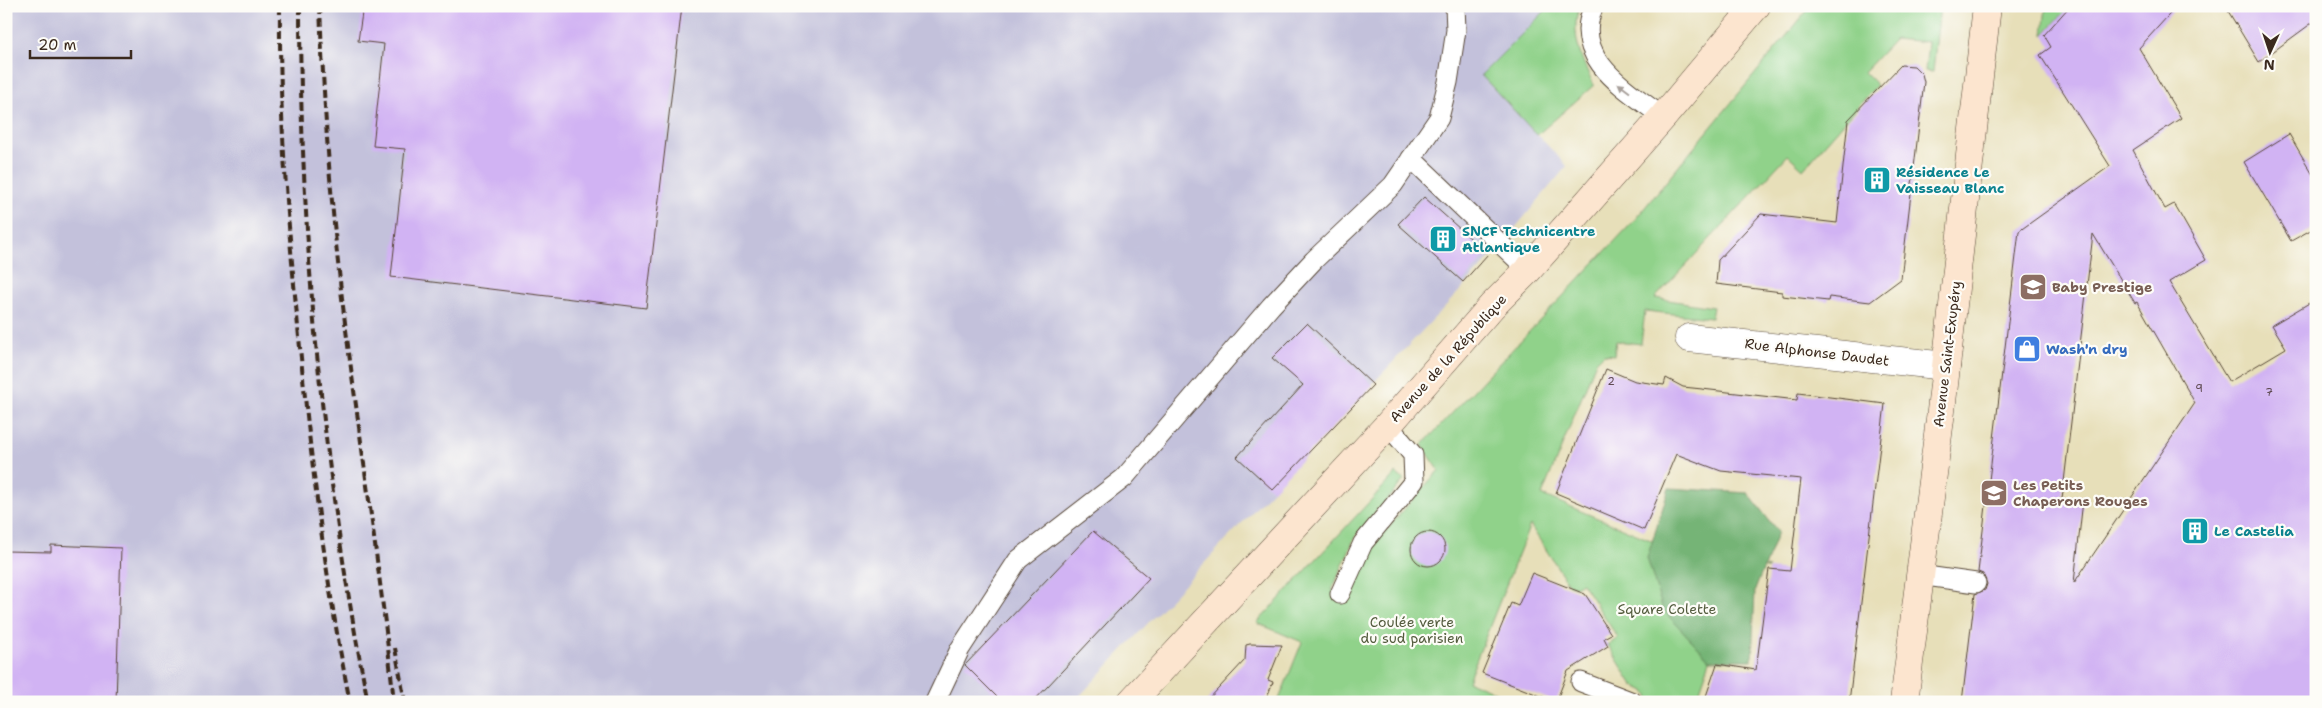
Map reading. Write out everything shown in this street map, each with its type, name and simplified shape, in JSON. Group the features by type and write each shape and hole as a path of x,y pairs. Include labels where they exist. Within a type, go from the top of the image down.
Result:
{"main road":[{"name":"Avenue de la République","path":"1131,702 1388,425 1492,306 1528,270 1663,117 1756,6"},
{"name":"Avenue Saint-Exupéry","path":"1904,702 1946,366 1987,6"}],"street":[{"name":"Rue Alphonse Daudet","path":"1689,338 1946,366"}],"lane":[{"path":"935,702 960,649 1018,560 1124,478 1259,319 1314,260 1393,185 1439,118 1448,82 1456,30 1455,6"},
{"path":"1456,30 1467,6"},
{"path":"1594,6 1589,27 1590,40 1595,56 1603,70 1663,117"},
{"path":"1411,158 1528,270"},
{"path":"1340,594 1363,543 1414,481 1413,455 1388,425"},
{"path":"1920,575 1976,583"},
{"path":"1580,682 1633,702"}],"shaded area":[{"path":"6,6 1550,6 1481,75 1567,166 1483,266 1074,702 6,702"}],"green space":[{"path":"1550,6 1580,6 1577,16 1576,37 1581,57 1594,85 1537,135 1481,75"},
{"name":"Coulée verte du sud parisien","path":"1811,6 1940,6 1933,72 1925,71 1928,42 1895,39 1864,72 1877,85 1803,169 1788,155 1655,298 1713,307 1711,318 1645,311 1641,344 1616,341 1614,355 1604,354 1596,362 1542,495 1689,556 1769,568 1742,566 1696,702 1651,702 1645,691 1633,685 1608,645 1618,638 1582,583 1575,587 1569,585 1530,525 1468,681 1519,702 1278,702 1302,642 1257,623 1396,473 1404,480 1355,537 1332,590 1350,597 1370,548 1439,470 1422,445 1632,223"},
{"path":"2046,6 2070,6 2043,35"},
{"name":"Square Colette","path":"1669,488 1748,493 1778,532 1755,590 1752,660 1710,660 1663,610 1647,558"}],"building":[{"path":"363,6 682,6 646,308 391,277 405,149 373,146 384,44 358,41"},
{"path":"2070,6 2177,6 2139,48 2181,118 2133,150 2165,209 2174,204 2206,260 2169,282 2229,382 2286,348 2272,325 2316,299 2316,702 1962,702 1975,594 1985,590 1987,584 1983,574 1978,572 2019,231 2110,166 2040,55 2051,47 2044,35","holes":["2093,234 2135,303 2137,302 2195,403 2074,583 2083,500 2062,499"]},
{"path":"2225,6 2316,6 2316,20 2259,62"},
{"name":"Résidence Le Vaisseau Blanc","path":"1901,65 1914,66 1922,74 1924,82 1901,279 1870,302 1829,297 1828,301 1782,296 1782,292 1716,284 1718,260 1761,214 1837,223 1848,120"},
{"path":"2289,134 2316,180 2316,227 2291,241 2244,162"},
{"name":"SNCF Technicentre Atlantique","path":"1424,197 1488,254 1463,282 1398,224"},
{"path":"1307,323 1373,385 1273,490 1237,457 1303,385 1272,358"},
{"path":"1606,369 1635,381 1664,385 1666,378 1683,387 1797,400 1798,393 1885,404 1849,702 1704,702 1717,664 1756,670 1769,569 1790,571 1801,479 1721,471 1676,454 1644,530 1556,493"},
{"path":"1093,531 1149,578 1033,702 1002,702 965,665"},
{"path":"1428,532 1435,533 1440,537 1444,542 1444,556 1440,561 1435,565 1428,566 1421,565 1416,561 1412,556 1411,549 1412,542 1416,537 1421,533"},
{"path":"51,545 121,548 116,702 6,702 6,551 51,552"},
{"path":"1532,573 1585,594 1611,634 1604,638 1608,646 1568,671 1556,702 1482,673 1511,603 1518,606"},
{"path":"1246,645 1282,645 1268,680 1273,682 1265,702 1206,702 1245,660"}],"railway":[{"path":"280,6 284,161 302,364 325,558 350,702"},
{"path":"300,6 304,180 317,356 338,530 368,702"},
{"path":"320,6 326,128 337,249 394,702"},
{"path":"395,648 405,702"}],"place":[{"name":"Résidence Le Vaisseau Blanc","path":"1877,180"},
{"name":"SNCF Technicentre Atlantique","path":"1443,239"},
{"name":"Baby Prestige","path":"2033,287"},
{"name":"Wash'n dry","path":"2027,349"},
{"name":"Les Petits Chaperons Rouges","path":"1994,493"},
{"name":"Le Castelia","path":"2195,531"}]}
